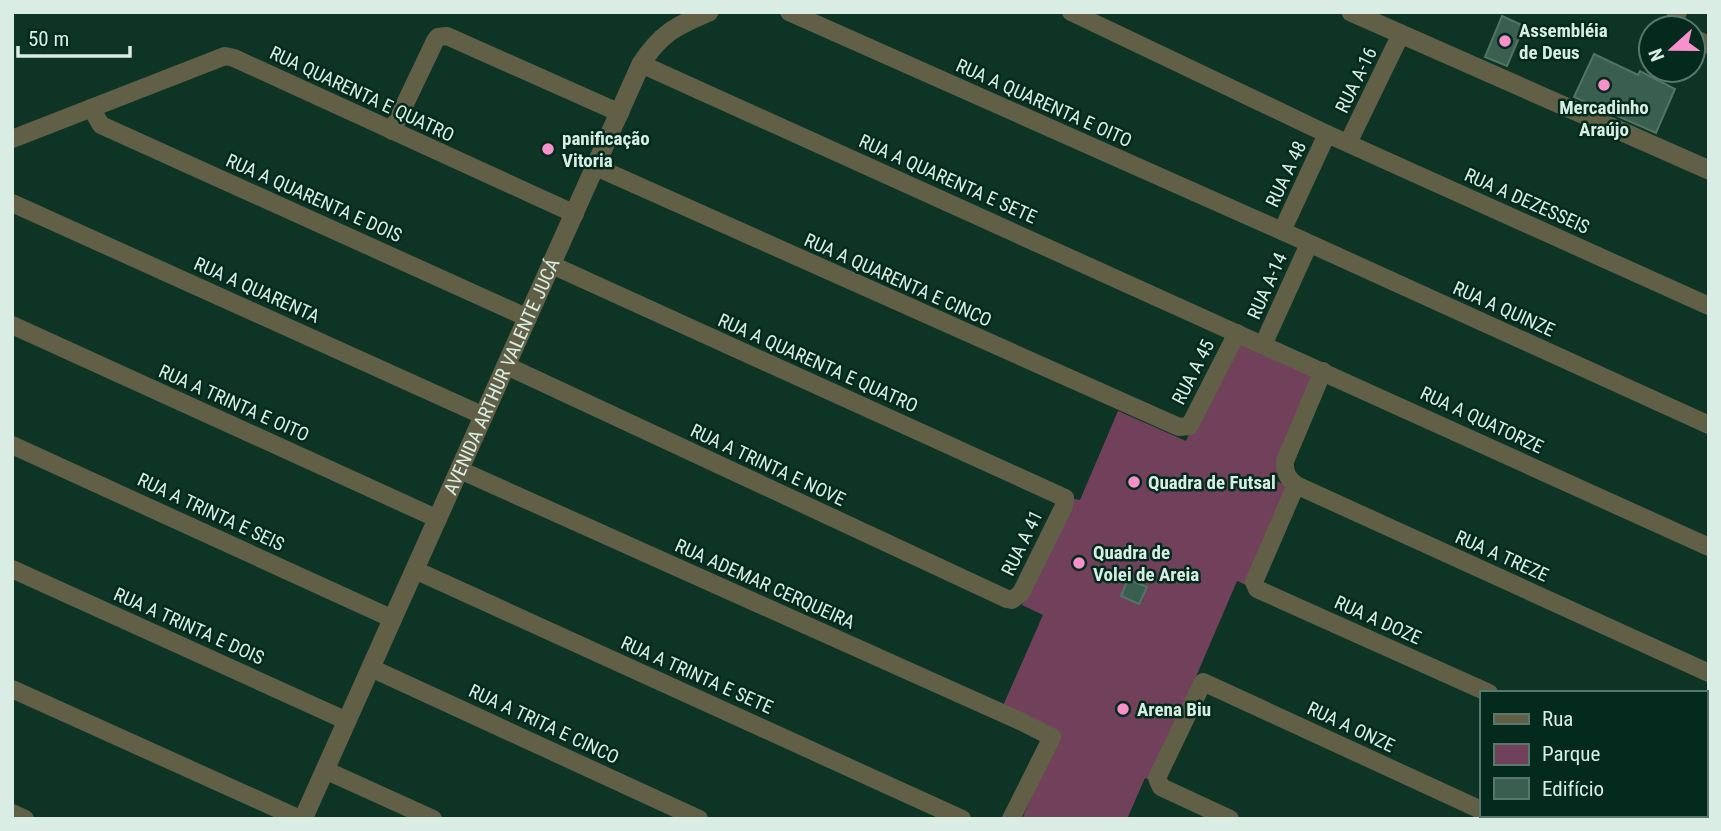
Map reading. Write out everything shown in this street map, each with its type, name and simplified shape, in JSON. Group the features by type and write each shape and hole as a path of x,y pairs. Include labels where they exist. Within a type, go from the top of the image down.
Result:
{"street":[{"name":"AVENIDA ARTHUR VALENTE JUCÁ","path":"301,819 641,64 665,33 674,26 709,12"},
{"name":"RUA A QUARENTA E OITO","path":"789,12 1282,231"},
{"name":"RUA A DEZESSEIS","path":"1071,12 1348,144 1709,306"},
{"path":"1351,12 1709,170"},
{"name":"RUA A-16","path":"1348,144 1401,34"},
{"path":"392,131 435,41 438,37 447,36 620,113"},
{"name":"RUA QUARENTA E QUATRO","path":"12,139 225,56 575,214"},
{"name":"RUA A QUARENTA E SETE","path":"641,64 1237,333"},
{"name":"RUA A QUARENTA E DOIS","path":"91,108 101,125 528,318"},
{"name":"RUA A 48","path":"1282,231 1327,134"},
{"name":"RUA A QUARENTA E CINCO","path":"596,167 1129,407 1179,428 1185,428"},
{"name":"RUA A QUARENTA","path":"12,202 484,416"},
{"name":"RUA A QUINZE","path":"1282,231 1709,425"},
{"name":"RUA A-14","path":"1264,345 1309,244"},
{"name":"RUA A QUARENTA E QUATRO","path":"552,265 1065,498 1065,502"},
{"name":"RUA A TRINTA E OITO","path":"12,325 438,519"},
{"name":"RUA A QUATORZE","path":"1237,333 1709,547"},
{"name":"RUA A 45","path":"1185,428 1192,421 1237,333"},
{"name":"RUA A TRINTA E NOVE","path":"507,366 1012,600"},
{"path":"1296,485 1290,480 1285,461 1323,371"},
{"name":"RUA A TRINTA E SEIS","path":"12,444 393,619"},
{"name":"RUA ADEMAR CERQUEIRA","path":"460,470 1022,722 1052,738 1011,819"},
{"name":"RUA A DOZE","path":"1296,485 1254,582 1257,589 1485,691"},
{"name":"RUA A TREZE","path":"1296,485 1709,673"},
{"name":"RUA A 41","path":"1012,600 1021,593 1065,502"},
{"name":"RUA A TRINTA E DOIS","path":"12,569 347,721"},
{"name":"RUA A TRINTA E SETE","path":"415,570 962,819"},
{"name":"RUA A TRITA E CINCO","path":"371,668 699,819"},
{"name":"RUA A ONZE","path":"1230,819 1160,787 1157,778 1203,682 1480,810"},
{"path":"12,689 301,819"},
{"path":"325,770 433,819"},
{"path":"12,813 25,819"}],"green space":[{"path":"1232,334 1320,373 1274,480 1290,487 1248,586 1237,581 1195,679 1202,687 1159,784 1145,778 1127,819 1022,819 1059,734 1002,708 1043,615 1022,605 1070,498 1080,500 1118,411 1186,441"}],"building":[{"name":"Assembléia de Deus","path":"1502,16 1524,26 1507,66 1485,57"},
{"path":"1594,54 1637,75 1637,84 1665,84 1675,89 1656,133 1574,97"},
{"path":"1128,579 1147,587 1139,604 1121,596"}],"place":[{"name":"Assembléia de Deus","path":"1505,41"},
{"name":"Mercadinho Araújo","path":"1604,85"},
{"name":"panificação Vitoria","path":"548,149"},
{"name":"Quadra de Futsal","path":"1134,482"},
{"name":"Quadra de Volei de Areia","path":"1079,563"},
{"name":"Arena Biu","path":"1123,709"}]}
